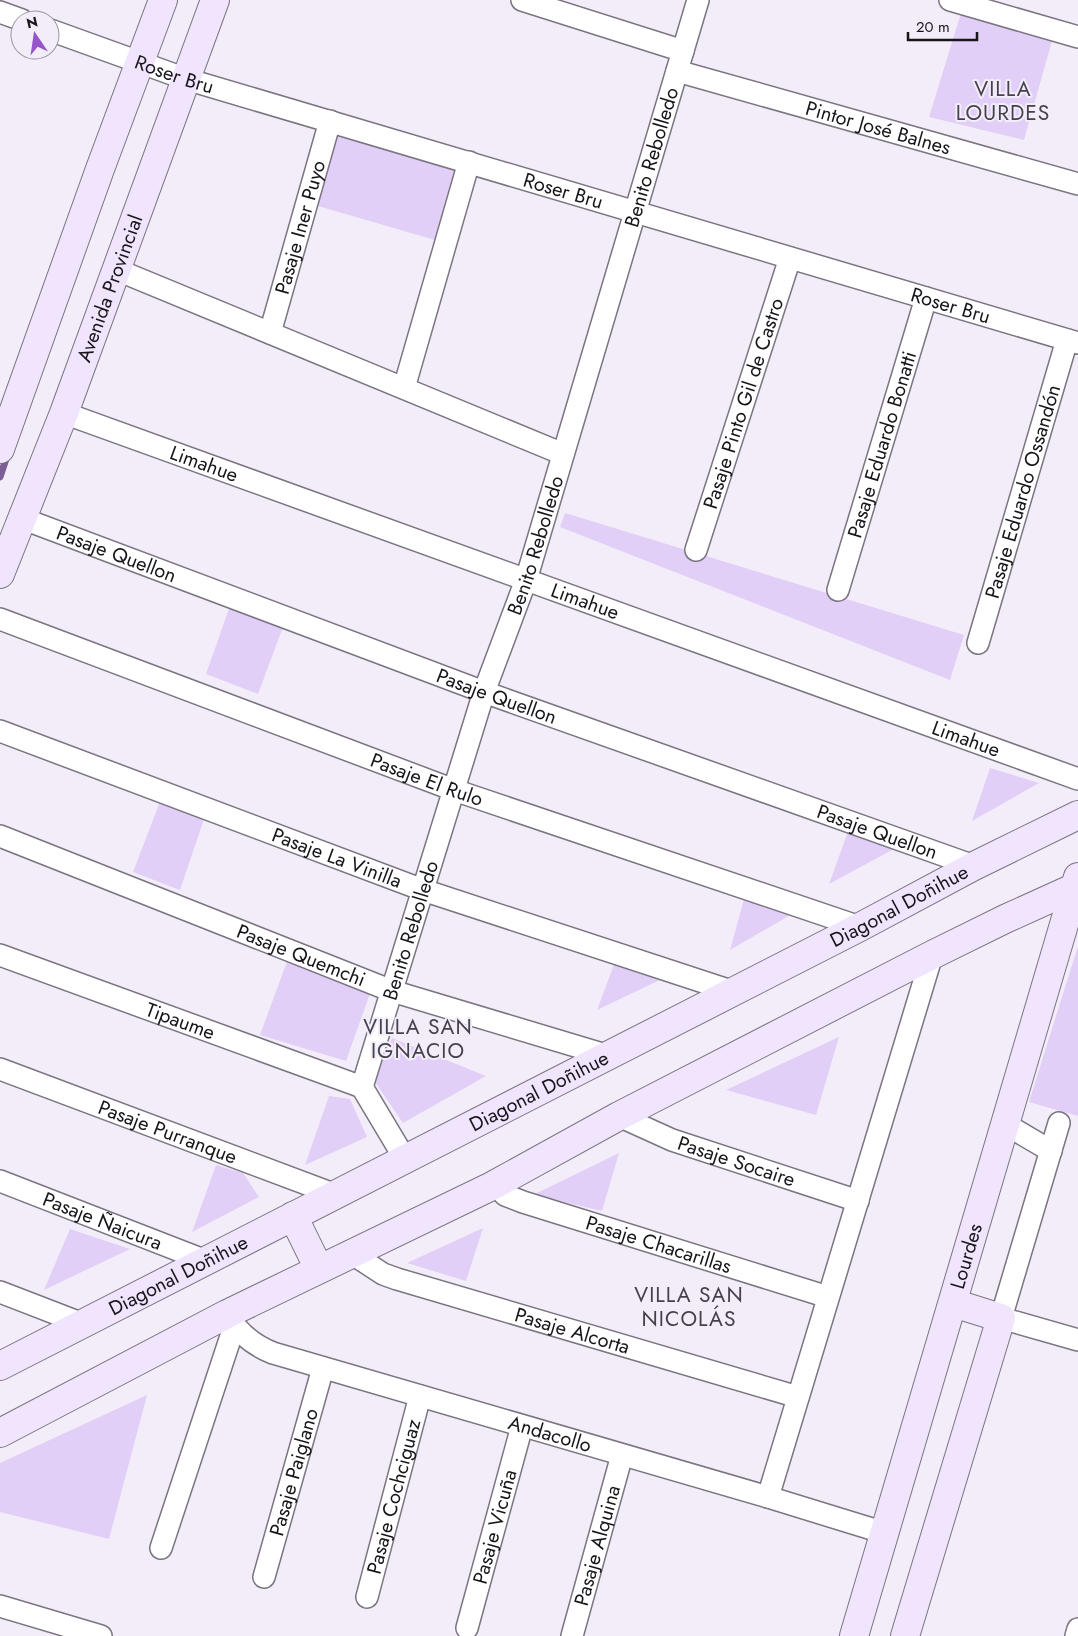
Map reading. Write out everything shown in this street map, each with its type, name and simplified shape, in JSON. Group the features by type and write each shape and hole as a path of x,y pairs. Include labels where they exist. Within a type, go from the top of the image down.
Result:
{"street":[{"path":"0,449 163,0"},
{"name":"Avenida Provincial","path":"0,574 64,414 115,269 215,0"},
{"name":"Pintor José Balnes","path":"522,0 680,61 1078,184"},
{"name":"Benito Rebolledo","path":"362,1087 484,692 526,580 698,0"},
{"path":"950,0 1078,37"},
{"name":"Roser Bru","path":"60,34 186,78 1073,342"},
{"name":"Pasaje Iner Puyo","path":"270,333 330,121"},
{"path":"404,388 468,162"},
{"name":"Pasaje Pinto Gil de Castro","path":"696,550 790,258"},
{"path":"115,269 563,454"},
{"name":"Pasaje Eduardo Bonatti","path":"838,590 926,298"},
{"name":"Pasaje Eduardo Ossandón","path":"978,643 1073,342"},
{"name":"Limahue","path":"64,414 1078,779"},
{"name":"Pasaje Quellon","path":"21,518 484,692 974,866"},
{"name":"Pasaje El Rulo","path":"0,619 454,790 860,927"},
{"name":"Pasaje La Vinilla","path":"0,731 423,890 734,992"},
{"name":"Diagonal Doñihue","path":"0,1366 734,992 974,866 1078,816"},
{"name":"Pasaje Quemchi","path":"0,836 392,991 609,1056"},
{"path":"0,1433 230,1321 319,1269 492,1186 619,1116 932,955 1077,883"},
{"name":"Lourdes","path":"854,1636 1077,883"},
{"name":"Tipaume","path":"0,955 362,1087"},
{"path":"768,1497 932,955"},
{"name":"Pasaje Purranque","path":"0,1068 336,1195"},
{"path":"362,1087 405,1159"},
{"name":"Pasaje Socaire","path":"619,1116 672,1140 858,1201"},
{"path":"905,1636 1059,1123"},
{"path":"1005,1124 1051,1151"},
{"name":"Pasaje Ñaicura","path":"0,1181 206,1261"},
{"name":"Pasaje Chacarillas","path":"492,1186 496,1185 505,1195 522,1202 828,1297"},
{"path":"293,1216 319,1269"},
{"name":"Pasaje Alcorta","path":"351,1253 383,1274 397,1279 798,1398"},
{"path":"0,1292 83,1324"},
{"path":"953,1302 1078,1340"},
{"path":"161,1548 230,1321"},
{"name":"Andacollo","path":"230,1321 260,1347 273,1353 768,1497 885,1533"},
{"name":"Pasaje Paiglano","path":"264,1576 323,1368"},
{"name":"Pasaje Cochciguaz","path":"367,1597 420,1396"},
{"name":"Pasaje Vicuña","path":"467,1628 522,1426"},
{"name":"Pasaje Alquina","path":"572,1636 622,1456"},
{"path":"0,1606 50,1629 101,1636"},
{"path":"1076,1636 1078,1629"}],"shaded area":[{"path":"961,13 1052,41 1024,140 929,117"},
{"path":"335,136 457,169 435,240 318,206"},
{"path":"565,513 964,635 950,680 560,527"},
{"path":"232,600 286,619 258,694 206,674"},
{"path":"990,768 1039,783 972,821"},
{"path":"161,799 205,816 180,890 133,872"},
{"path":"850,826 905,843 829,884"},
{"path":"744,899 792,914 730,950"},
{"path":"1078,946 1078,1116 1029,1102"},
{"path":"288,959 373,985 346,1061 260,1035"},
{"path":"615,962 666,977 597,1010"},
{"path":"839,1037 816,1115 726,1090"},
{"path":"392,1038 486,1076 403,1123 373,1079"},
{"path":"329,1096 350,1099 367,1137 305,1165"},
{"path":"619,1153 602,1211 533,1195"},
{"path":"216,1165 243,1173 259,1197 192,1232"},
{"path":"483,1228 466,1281 407,1263"},
{"path":"70,1229 130,1249 44,1290"},
{"path":"147,1395 109,1539 0,1512 0,1463"}],"waterway":[{"path":"0,477 8,453"}],"district":[{"name":"VILLA LOURDES","path":"1003,101"},
{"name":"VILLA SAN IGNACIO","path":"418,1039"},
{"name":"VILLA SAN NICOLÁS","path":"689,1307"}]}
